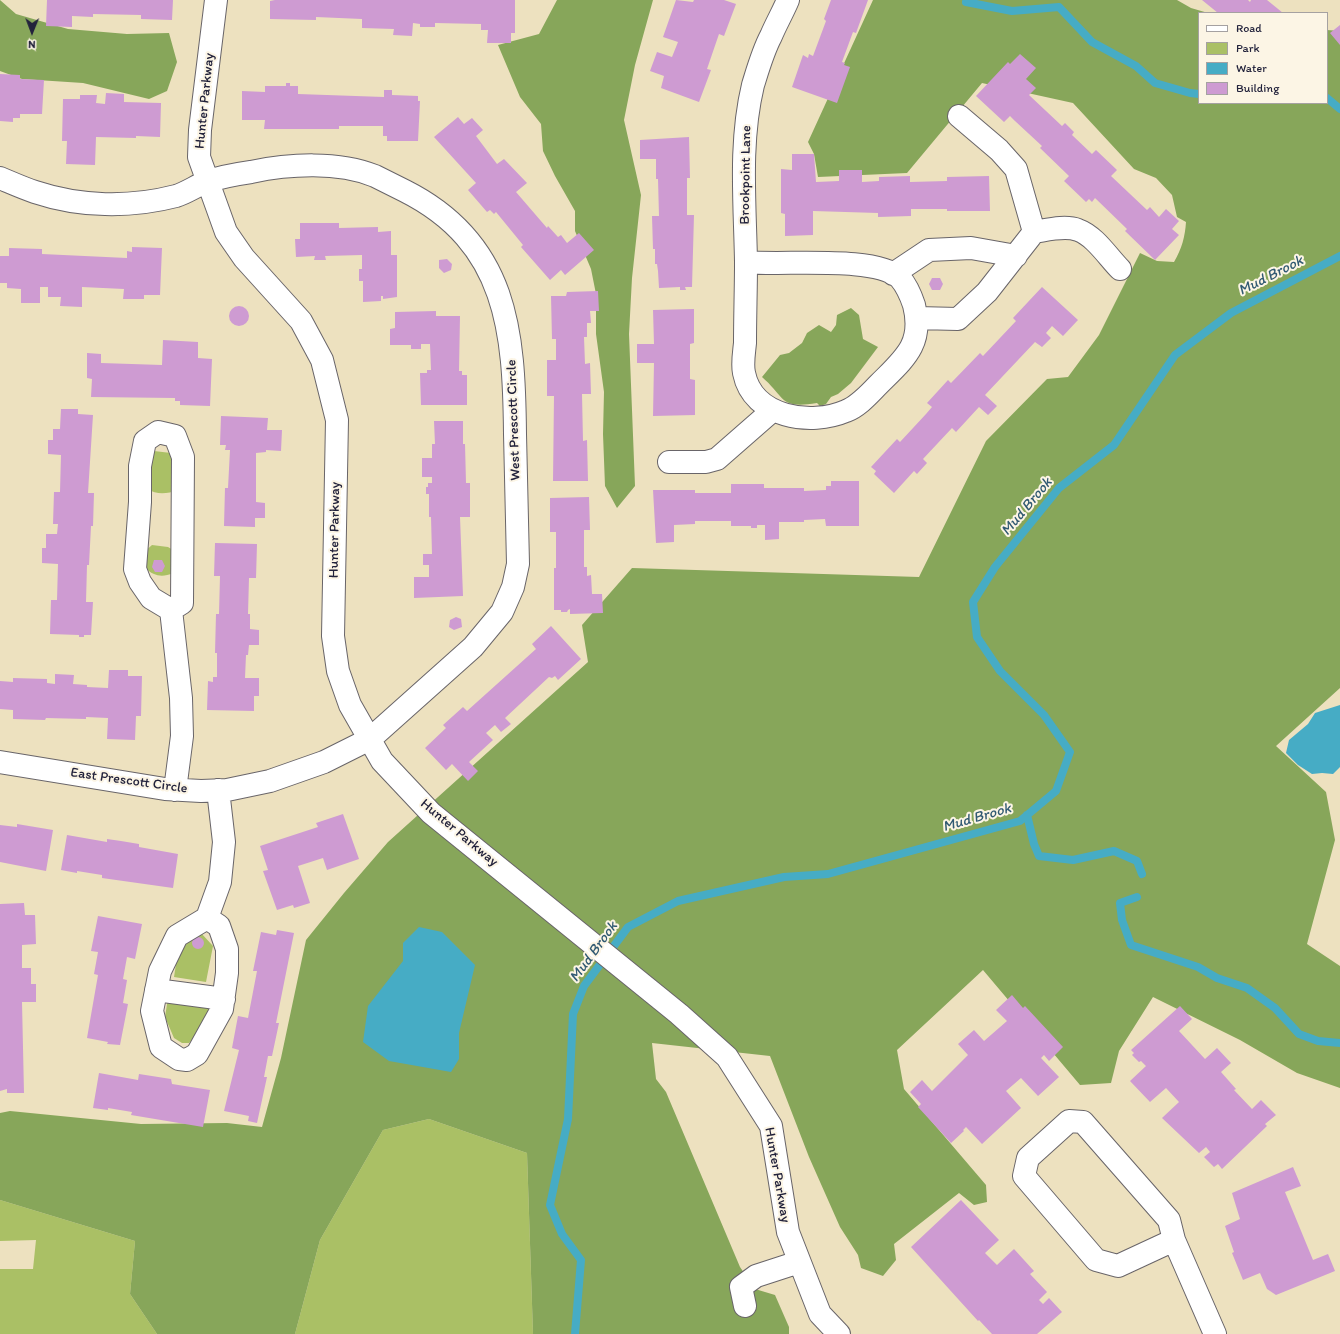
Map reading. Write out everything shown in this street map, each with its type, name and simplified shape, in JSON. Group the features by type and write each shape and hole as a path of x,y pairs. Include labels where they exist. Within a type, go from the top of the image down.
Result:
{"street":[{"name":"Hunter Parkway","path":"216,0 200,130 200,157 207,182 226,232 244,258 301,321 322,360 337,420 333,636 338,671 350,705 382,761 431,813 679,1014 727,1057 771,1126 788,1232 820,1314 838,1334"},
{"name":"Brookpoint Lane","path":"773,410 764,404 753,392 744,374 746,262 744,154 747,119 754,84 769,39 788,0"},
{"path":"959,116 999,150 1016,169 1034,232"},
{"name":"West Prescott Circle","path":"207,182 250,172 288,166 317,165 374,176 421,199 449,220 469,241 490,271 501,298 514,373 518,564 513,587 502,612 473,647 370,739"},
{"path":"0,178 35,192 70,201 106,205 143,203 178,196 207,182"},
{"path":"917,318 958,319 987,292 1034,232 1059,229 1078,230 1092,239 1120,269"},
{"path":"893,274 928,250 971,248 1016,256"},
{"path":"669,462 706,462 717,459 773,410 779,414 797,417 829,417 848,411 864,398 902,361 912,347 917,333 917,318 908,290 900,278 893,274 873,266 844,264 766,264 746,262"},
{"path":"158,432 175,436 183,454 184,484 182,603 171,610 151,598 140,582 135,569 140,502 140,466 145,441 158,432"},
{"path":"171,610 181,698 182,736 175,790"},
{"name":"East Prescott Circle","path":"0,762 175,790 218,790 270,781 324,762 370,739"},
{"path":"208,918 219,926 227,949 227,973 222,1010 197,1054 187,1060 179,1059 161,1047 152,1011 160,971 177,936 208,918 220,882 224,842 218,790"},
{"path":"156,990 224,999"},
{"path":"1174,1240 1118,1266 1096,1260 1024,1176 1028,1158 1069,1121 1083,1122 1169,1220 1174,1240 1215,1334"},
{"path":"746,1306 741,1287 756,1276 799,1262"}],"green space":[{"path":"0,0 16,14 68,29 127,34 169,33 177,62 167,91 149,99 83,83 22,79 0,71"},
{"path":"557,0 653,0 635,65 624,120 641,195 632,278 629,334 635,486 617,508 605,486 603,434 604,392 596,334 596,294 591,269 575,231 575,211 543,151 541,124 520,97 498,45 539,34"},
{"path":"873,0 1177,0 1191,8 1205,12 1198,12 1198,104 1328,104 1328,30 1340,31 1340,688 1276,746 1326,792 1335,840 1307,944 1340,966 1340,1088 1297,1073 1240,1040 1153,997 1119,1051 1111,1083 1080,1085 983,970 897,1050 904,1089 986,1185 987,1202 974,1205 959,1193 894,1244 896,1260 883,1276 861,1268 858,1255 840,1227 809,1157 770,1056 652,1043 656,1079 666,1092 740,1267 755,1289 775,1295 789,1327 789,1334 533,1334 527,1153 429,1119 383,1130 320,1240 295,1334 157,1334 130,1294 135,1241 0,1200 0,1113 10,1111 141,1124 227,1123 262,1127 281,1058 306,940 388,842 588,662 582,625 632,568 919,577 986,441 1047,379 1068,377 1099,335 1140,253 1157,261 1174,262 1183,242 1186,222 1177,217 1172,195 1156,178 1134,169 1073,103 982,83 907,173 818,177 814,154 808,142"},
{"path":"851,308 859,315 863,339 878,347 851,383 838,394 831,397 826,404 820,406 817,403 796,404 789,403 784,400 762,377 780,355 789,353 802,343 807,333 819,325 831,332 836,325 837,315"},
{"path":"154,451 171,453 177,490 162,493 148,489 149,455"},
{"path":"152,545 168,547 173,550 173,573 162,576 152,573 145,568 143,553"},
{"path":"201,933 213,946 206,982 174,977 179,944"},
{"path":"168,998 211,1007 196,1035 189,1043 182,1043 174,1038 165,1017"},
{"path":"429,1119 527,1153 533,1334 295,1334 320,1240 383,1130"},
{"path":"0,1200 135,1241 130,1294 157,1334 0,1334 0,1269 33,1269 36,1240 0,1241"}],"water":[{"path":"1340,705 1340,767 1333,774 1312,774 1298,765 1286,753 1289,740 1308,724 1315,713"},
{"path":"419,927 442,932 475,965 459,1033 459,1059 451,1072 389,1061 363,1042 368,1006 403,961 403,943"}],"building":[{"path":"47,0 173,0 172,20 141,19 141,15 93,14 93,17 72,16 72,27 46,26"},
{"path":"515,0 515,33 511,33 511,43 487,43 488,30 481,30 481,24 435,23 435,27 420,27 420,24 413,23 412,36 393,35 394,29 362,28 362,19 316,17 316,20 270,19 270,1"},
{"path":"676,0 693,2 694,0 724,0 736,4 724,36 719,34 707,69 711,70 699,102 661,88 664,76 650,71 657,52 672,57 678,42 663,37"},
{"path":"831,0 868,0 856,33 853,32 842,62 845,63 844,65 850,67 837,103 792,87 803,55 808,58 809,54 813,56 826,21 824,19"},
{"path":"1202,0 1248,0 1250,2 1251,0 1267,0 1282,12 1217,12"},
{"path":"1340,25 1340,45 1330,33"},
{"path":"1020,54 1036,68 1026,79 1036,88 1029,95 1062,126 1065,123 1074,132 1072,135 1092,154 1096,150 1117,170 1111,176 1147,210 1150,207 1159,217 1166,209 1179,221 1172,229 1179,235 1155,260 1125,231 1127,229 1095,198 1092,202 1089,199 1086,202 1064,181 1069,176 1040,148 1042,146 1010,116 1004,122 976,96 1008,62 1010,64"},
{"path":"0,74 20,75 20,79 44,80 42,114 20,114 20,118 13,118 13,122 0,121"},
{"path":"286,83 290,83 290,86 298,86 298,94 384,97 384,90 392,90 392,95 418,96 418,101 420,101 418,141 387,141 387,136 383,136 383,126 339,126 339,129 264,129 265,120 242,120 242,91 265,92 265,86 286,86"},
{"path":"106,93 124,94 124,102 161,103 160,137 96,137 95,165 66,164 67,141 62,141 63,99 80,99 80,95 97,95 96,103 105,104"},
{"path":"458,117 464,124 472,118 483,130 476,136 497,164 504,159 527,183 516,192 547,228 548,226 558,237 561,235 567,243 579,233 594,250 565,275 561,270 550,280 521,247 523,245 496,212 494,214 490,210 487,212 468,190 476,183 434,137"},
{"path":"689,137 690,178 687,178 687,215 694,215 692,287 685,287 686,290 680,290 680,287 659,288 657,264 655,264 655,249 653,249 652,216 659,216 656,159 640,159 640,140"},
{"path":"792,154 814,154 816,182 839,181 839,170 862,170 862,182 879,181 879,177 910,176 910,182 947,181 947,177 989,176 990,211 911,209 911,216 878,217 878,213 813,211 813,235 785,236 785,214 781,213 781,169 792,170"},
{"path":"300,223 339,223 339,228 378,227 378,232 391,231 391,255 397,255 397,297 383,299 383,296 381,296 381,301 363,302 363,281 359,281 359,269 362,269 362,255 325,256 326,260 314,260 315,256 296,257 295,239 300,239"},
{"path":"132,247 162,248 160,295 144,295 144,299 123,299 124,289 82,287 82,307 60,306 61,297 48,297 48,287 40,287 40,303 21,303 21,289 7,288 7,283 0,283 0,256 9,256 9,248 42,249 42,254 127,258 127,251 132,252"},
{"path":"447,259 452,264 451,270 444,273 439,268 439,260"},
{"path":"932,278 940,278 943,284 940,290 932,290 929,284"},
{"path":"1042,287 1078,320 1063,336 1052,326 1046,333 1051,338 1042,347 1035,342 985,395 997,406 988,415 979,407 956,432 952,428 923,459 927,463 917,474 914,471 894,493 874,474 876,471 871,467 897,439 900,442 926,414 932,407 927,403 948,380 951,383 980,353 983,356 1016,321 1013,318"},
{"path":"598,291 599,311 590,311 591,323 587,323 587,337 584,337 585,364 590,363 591,394 582,394 583,441 587,440 588,481 553,481 554,396 547,396 547,360 556,360 556,339 552,339 551,296 566,296 567,292"},
{"path":"239,306 246,309 249,316 246,323 239,326 232,323 229,316 232,309"},
{"path":"694,309 694,343 690,344 690,379 695,380 695,415 653,416 654,363 637,363 637,344 654,344 653,310"},
{"path":"436,311 436,316 460,316 459,371 462,371 462,375 467,375 467,405 421,405 420,373 427,373 427,370 431,370 430,344 421,344 421,349 411,349 411,345 390,345 390,329 395,328 395,312"},
{"path":"163,340 198,342 198,358 212,359 210,406 180,405 180,401 175,401 175,398 91,397 92,379 87,378 87,353 101,354 101,363 162,365"},
{"path":"61,409 78,409 78,414 93,415 88,493 94,493 93,526 91,526 89,565 87,565 86,602 93,602 91,635 84,635 84,637 79,637 79,635 50,634 51,600 57,600 58,564 42,563 42,548 46,548 46,534 57,534 58,524 53,524 54,492 60,492 61,455 48,454 48,440 53,440 53,429 60,429"},
{"path":"221,416 268,418 267,430 282,430 281,451 266,450 266,452 256,453 256,502 265,503 265,518 255,518 255,527 224,526 225,488 228,488 230,450 225,450 226,445 220,445"},
{"path":"434,421 463,421 466,483 470,483 470,517 460,517 463,596 414,598 414,577 429,577 429,565 423,565 423,554 432,554 429,494 426,494 426,487 428,487 428,483 432,483 432,477 422,477 422,458 432,458 432,444 435,444"},
{"path":"831,481 859,481 859,526 826,526 825,519 804,520 804,522 779,522 779,539 765,540 765,525 757,525 757,528 751,528 751,526 731,526 731,521 695,521 695,524 674,525 674,542 656,543 653,490 695,490 695,493 731,493 731,484 764,484 764,488 804,488 804,491 826,490 826,486 831,486"},
{"path":"589,497 590,530 584,530 584,567 587,567 587,576 591,575 592,594 602,594 603,613 570,614 570,609 567,612 554,610 556,532 550,532 550,498"},
{"path":"215,543 257,544 256,578 249,578 248,614 250,614 250,629 259,630 259,645 249,645 248,655 246,655 245,678 259,678 259,696 254,696 254,711 207,710 208,681 213,682 213,677 217,677 217,653 215,653 216,614 219,614 220,576 214,576"},
{"path":"154,560 162,560 165,566 162,572 155,572 152,567"},
{"path":"456,617 461,619 462,627 454,630 449,627 450,620"},
{"path":"551,626 581,659 558,680 555,676 552,678 549,677 505,718 511,724 501,732 495,725 486,733 493,740 469,762 478,771 468,781 452,764 446,770 425,748 446,728 443,725 463,707 467,711 536,649 532,644"},
{"path":"109,670 128,670 128,676 142,676 141,716 136,716 135,740 107,739 108,718 46,718 45,720 13,719 13,710 0,709 0,681 13,682 13,678 47,679 47,683 55,684 55,674 74,675 73,684 87,685 87,687 108,688"},
{"path":"343,814 359,859 327,870 323,858 298,866 310,903 294,908 293,905 277,910 263,871 268,870 260,846 318,827 316,823"},
{"path":"17,824 53,830 46,871 0,862 0,825 17,827"},
{"path":"67,835 107,842 107,839 139,844 139,847 178,854 173,888 102,878 102,875 61,870"},
{"path":"24,903 25,915 35,915 36,944 22,945 22,968 31,968 31,984 36,984 36,1002 22,1002 24,1093 7,1093 7,1089 0,1091 0,904"},
{"path":"98,916 142,924 135,959 127,957 123,979 127,980 123,1003 128,1004 120,1045 107,1044 108,1042 87,1038 98,975 94,974 98,952 91,951"},
{"path":"277,930 294,933 276,1023 279,1023 272,1056 268,1056 264,1077 267,1077 257,1123 248,1121 249,1116 224,1111 239,1050 232,1048 238,1016 248,1018 257,971 253,971 261,932 276,935"},
{"path":"196,937 200,937 204,943 200,949 196,949 192,945 192,941"},
{"path":"1012,995 1023,1008 1025,1006 1063,1047 1049,1061 1044,1055 1041,1058 1059,1077 1038,1096 1021,1078 1006,1091 1021,1108 982,1144 966,1127 963,1130 964,1131 951,1143 918,1107 921,1104 910,1092 922,1080 932,1091 968,1055 958,1044 974,1030 984,1041 1007,1021 996,1010"},
{"path":"1180,1006 1192,1019 1179,1031 1205,1059 1217,1048 1231,1063 1221,1072 1236,1089 1234,1090 1252,1109 1261,1100 1276,1115 1265,1124 1267,1126 1222,1169 1218,1164 1214,1167 1204,1157 1210,1152 1206,1147 1199,1153 1162,1118 1179,1102 1166,1088 1150,1102 1130,1081 1146,1066 1132,1055 1134,1053 1131,1050"},
{"path":"99,1073 138,1080 139,1074 171,1079 172,1084 210,1090 203,1127 131,1115 132,1112 108,1108 108,1110 93,1108"},
{"path":"1293,1167 1301,1186 1285,1192 1313,1260 1328,1254 1335,1271 1276,1295 1267,1289 1260,1273 1243,1280 1232,1253 1234,1252 1225,1226 1240,1219 1232,1193"},
{"path":"961,1200 999,1240 985,1253 997,1265 1014,1249 1034,1271 1030,1274 1047,1292 1039,1300 1043,1304 1049,1298 1062,1312 1037,1334 992,1334 979,1320 978,1321 911,1247"}],"waterway":[{"path":"966,2 1012,11 1059,7 1092,42 1136,66 1155,83 1198,94"},
{"path":"1328,99 1340,109"},
{"name":"Mud Brook","path":"575,1334 581,1260 562,1234 550,1205 568,1119 573,1014 584,986 628,927 678,901 784,877 828,874 1020,821 1056,791 1070,752 1044,715 1000,671 977,637 973,602 995,567 1059,488 1114,445 1175,355 1231,313 1340,256"},
{"path":"1027,815 1034,844 1039,856 1073,860 1114,851 1137,861 1142,874"},
{"path":"1137,897 1120,903 1122,920 1131,945 1198,967 1217,978 1247,988 1275,1008 1299,1034 1318,1041 1340,1043"}]}
